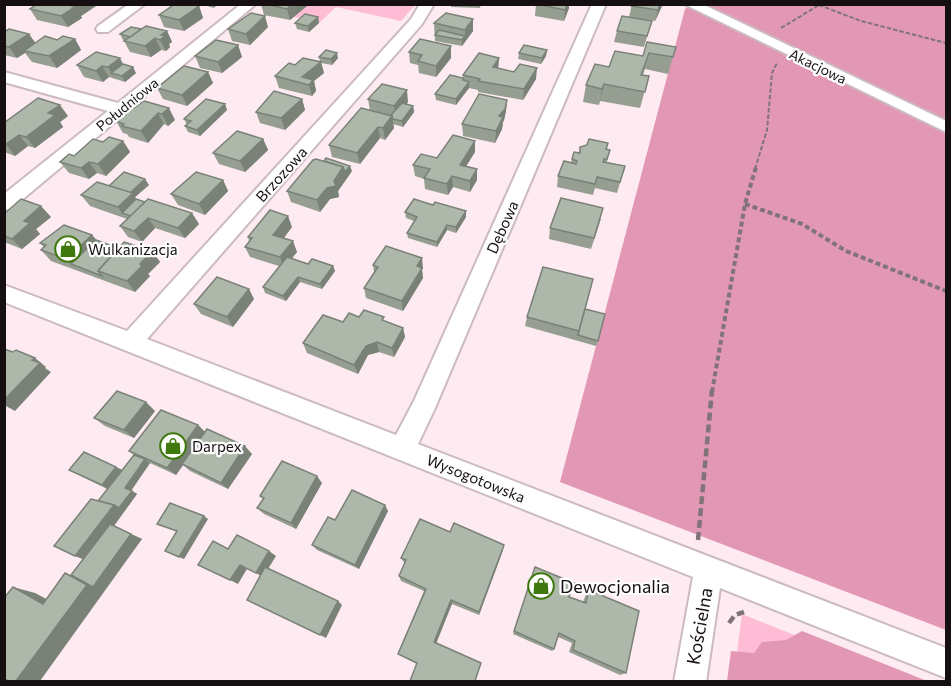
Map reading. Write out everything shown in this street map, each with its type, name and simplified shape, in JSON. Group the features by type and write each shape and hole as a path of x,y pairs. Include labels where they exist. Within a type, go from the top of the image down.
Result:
{"street":[{"path":"103,29 139,4"},
{"name":"Południowa","path":"4,204 250,4"},
{"name":"Brzozowa","path":"131,342 417,21 427,4"},
{"name":"Dębowa","path":"402,449 423,408 599,4"},
{"name":"Akacjowa","path":"690,4 946,127"},
{"path":"4,76 121,109"},
{"name":"Wysogotowska","path":"4,293 402,449 703,556 946,663"},
{"name":"Kościelna","path":"690,681 703,556"}],"path":[{"path":"763,39 819,5 861,21 946,43"},
{"path":"703,556 714,375 745,204 767,130 772,73 783,49"},
{"path":"745,204 802,224 846,251 946,291"},
{"path":"724,629 735,615 747,612"}],"shaded area":[{"path":"693,4 946,5 946,630 560,482 685,9"},
{"path":"301,5 415,5 401,21 336,7 319,23 294,17 306,6"},
{"path":"742,614 908,681 733,682"},
{"path":"802,631 927,681 727,681 731,651 754,653 762,642 786,640"}],"building":[{"path":"37,4 75,4 72,6 75,7 61,16 30,9"},
{"path":"175,4 199,6 179,20 159,15"},
{"path":"265,4 292,4 287,9"},
{"path":"536,4 567,4 565,10"},
{"path":"632,4 660,4 658,10 631,6"},
{"path":"251,13 265,16 246,34 228,29"},
{"path":"446,13 473,19 465,30 434,23"},
{"path":"305,14 318,17 308,26 295,23"},
{"path":"622,16 652,21 647,36 617,31"},
{"path":"146,26 167,31 161,35 165,36 160,40 155,38 145,46 124,41"},
{"path":"131,27 141,29 130,37 120,34"},
{"path":"9,29 29,34 9,47 4,46 4,32"},
{"path":"439,30 465,36 462,40 435,35"},
{"path":"45,36 57,40 63,36 75,39 49,56 24,51"},
{"path":"420,39 451,46 436,66 418,61 422,55 409,52"},
{"path":"216,40 238,45 218,62 195,56"},
{"path":"647,42 676,47 673,57 649,53 641,75 649,76 645,92 604,84 602,89 586,85 595,64 609,67 615,51 643,56"},
{"path":"524,45 547,50 542,58 519,53"},
{"path":"326,50 337,53 331,59 319,57"},
{"path":"96,52 120,58 108,67 102,66 96,71 77,65"},
{"path":"479,53 499,58 493,67 514,72 520,64 537,68 524,89 478,81 480,79 463,75"},
{"path":"303,58 321,62 302,77 313,80 309,85 275,76 289,63 295,65"},
{"path":"123,64 133,67 122,76 111,73"},
{"path":"184,66 208,72 182,95 157,88"},
{"path":"450,75 469,82 456,99 435,94"},
{"path":"382,84 407,90 394,106 368,99"},
{"path":"274,91 302,99 281,118 256,112"},
{"path":"479,94 507,100 505,109 499,116 503,117 496,131 462,124"},
{"path":"38,98 60,105 48,113 55,115 26,137 19,135 4,144 4,123"},
{"path":"206,99 225,104 197,130 185,126 191,121 184,119"},
{"path":"144,101 169,108 162,114 158,113 141,131 122,126 124,124 116,121"},
{"path":"402,103 413,106 402,121 393,119 390,116"},
{"path":"361,108 392,116 383,128 378,127 357,153 329,145"},
{"path":"237,131 263,139 240,161 213,153"},
{"path":"453,135 475,141 460,165 477,169 470,181 452,176 447,184 424,178 430,169 413,165 421,154 437,158"},
{"path":"109,137 123,141 98,164 89,162 81,168 60,162 69,154 74,156 93,139 103,142"},
{"path":"589,139 608,143 606,149 610,150 607,159 603,162 625,166 620,182 597,177 595,184 558,176 564,161 576,164 577,161 572,159 574,152 580,153 580,147 587,145"},
{"path":"326,158 350,166 345,172 343,167 324,161"},
{"path":"313,160 343,167 334,181 336,186 327,188 317,200 287,191"},
{"path":"124,172 145,179 130,193 109,186"},
{"path":"196,172 223,180 199,204 171,194"},
{"path":"97,182 133,193 118,207 81,195"},
{"path":"561,198 603,208 594,238 550,228"},
{"path":"21,199 41,206 24,221 30,223 12,239 4,236 4,214"},
{"path":"136,199 145,202 131,216 122,213"},
{"path":"148,199 192,213 178,228 148,218 134,231 120,226"},
{"path":"414,199 466,211 456,227 447,225 437,242 407,233 417,217 405,212"},
{"path":"270,210 288,216 273,235 293,241 280,257 245,247 252,238 248,237"},
{"path":"64,225 92,235 66,259 41,250 46,245 40,243"},
{"path":"96,240 118,248 98,271 102,276 71,264"},
{"path":"124,242 152,251 140,264 142,266 127,281 98,271"},
{"path":"386,246 422,258 417,266 422,268 402,301 364,288 378,267 373,265"},
{"path":"287,257 308,264 312,259 333,266 320,284 298,277 283,296 263,287"},
{"path":"543,267 593,279 579,331 527,317"},
{"path":"217,277 249,289 227,317 194,304"},
{"path":"585,309 605,314 598,341 578,335"},
{"path":"364,310 384,317 382,320 403,328 392,348 377,342 366,346 354,365 303,343 323,315 343,322 349,313 359,317"},
{"path":"4,349 13,352 16,350 35,358 32,360 40,363 4,400"},
{"path":"117,391 146,402 124,430 94,418"},
{"name":"Darpex","path":"161,410 198,425 167,468 129,451"},
{"path":"207,429 245,446 221,483 182,464"},
{"path":"84,452 116,467 102,485 69,470"},
{"path":"134,455 145,459 125,488 132,491 119,508 98,501"},
{"path":"282,461 317,476 291,523 257,508 264,498 260,496"},
{"path":"352,490 385,505 355,565 312,545 328,517 335,520"},
{"path":"91,499 114,505 75,556 54,546"},
{"path":"170,503 204,516 179,557 165,551 177,531 157,524"},
{"path":"420,519 450,532 454,523 504,545 479,612 451,600 434,642 481,663 475,681 410,681 417,663 398,654 426,589 399,576 406,560 401,558"},
{"path":"110,524 131,534 93,587 71,575"},
{"path":"237,535 269,551 256,573 240,565 230,580 198,565 213,541 228,549"},
{"path":"265,567 338,601 320,635 247,600"},
{"path":"535,567 574,583 569,597 586,603 589,590 639,611 626,673 573,650 575,641 559,633 554,649 514,631"},
{"path":"65,573 87,585 16,681 4,679 4,598 13,587 43,604"}],"place":[{"name":"Wulkanizacja","path":"68,249"},
{"name":"Darpex","path":"173,446"},
{"name":"Dewocjonalia","path":"541,586"}]}
